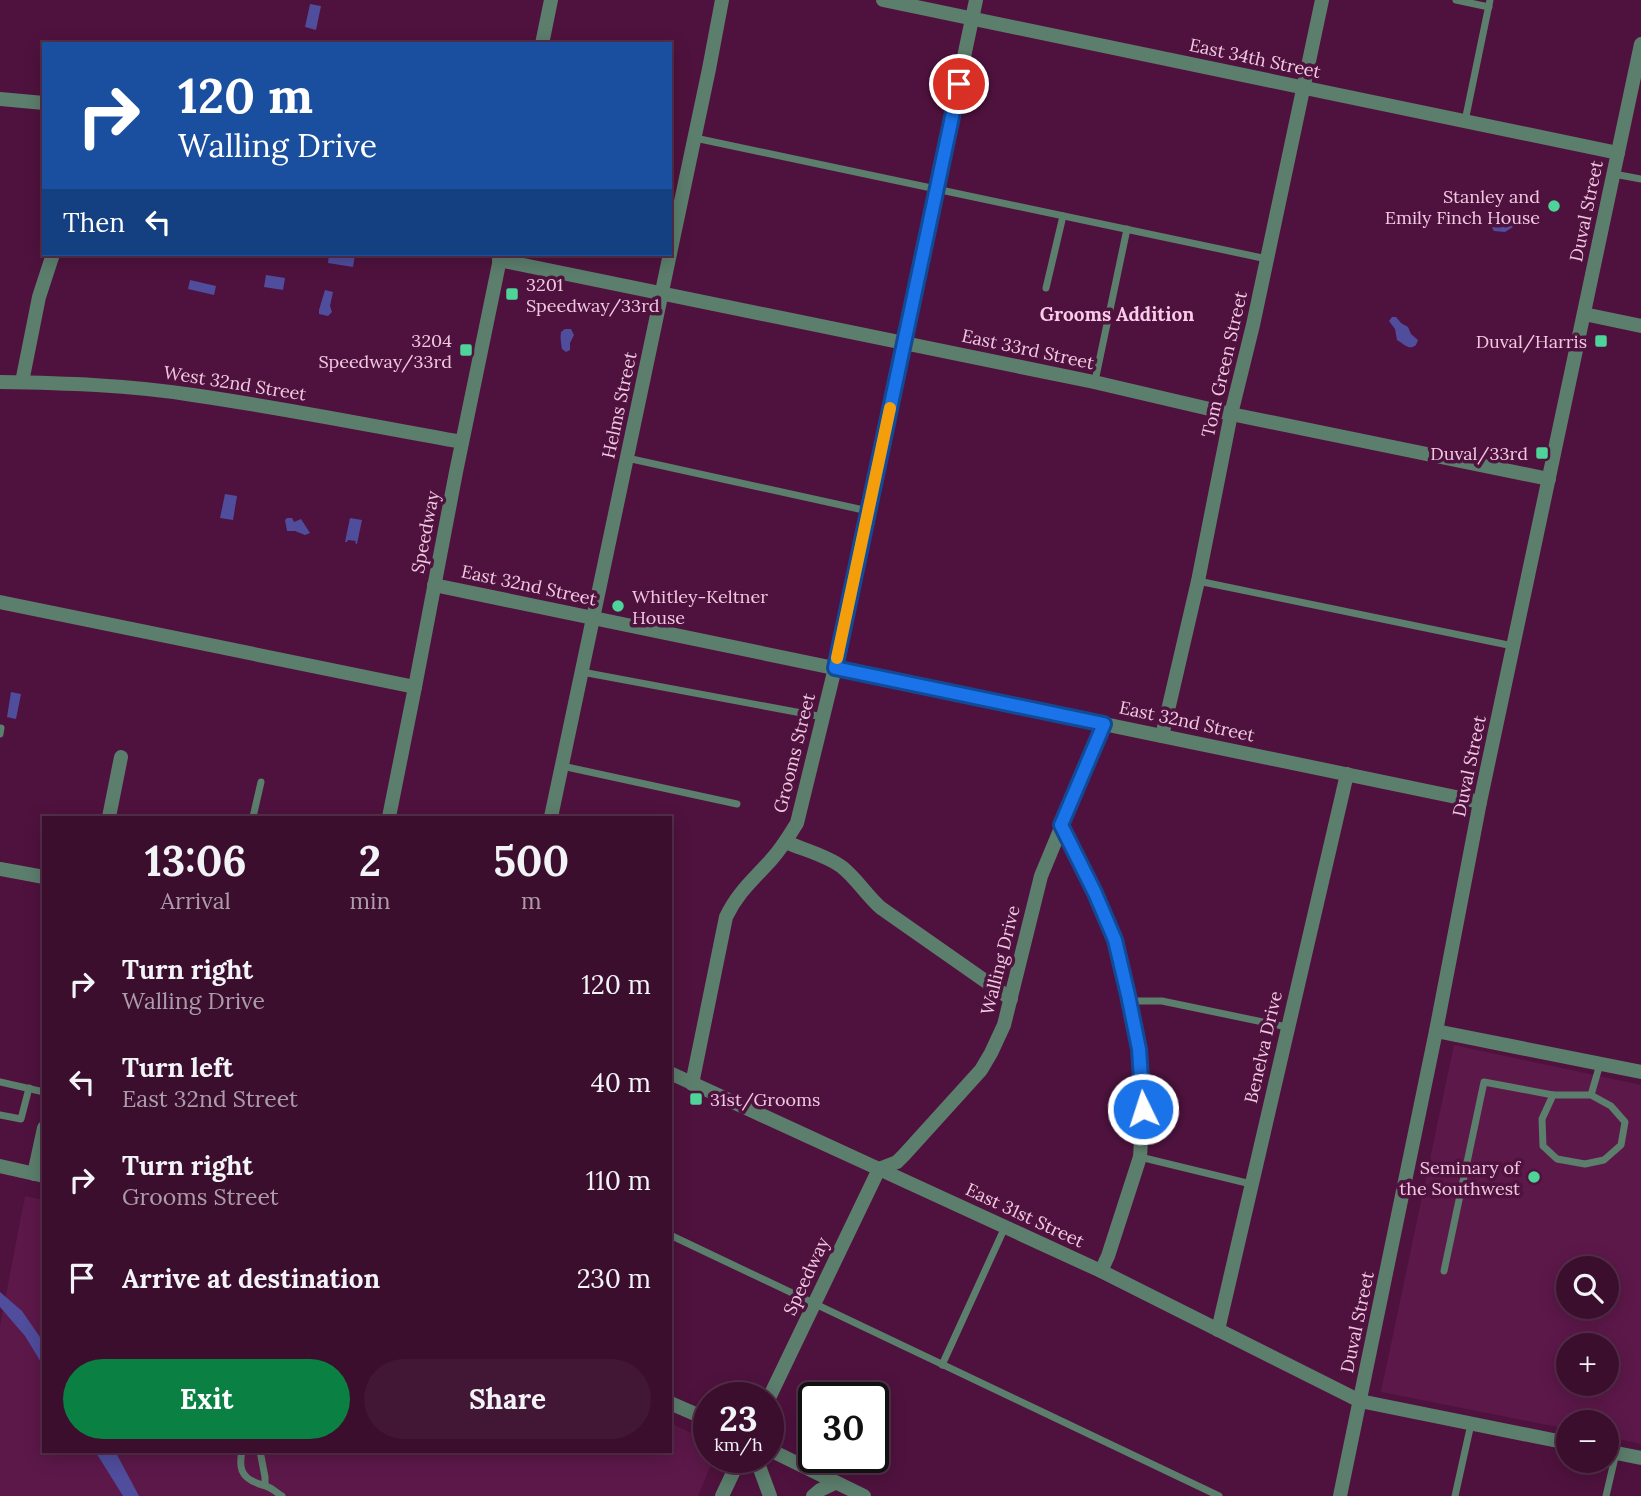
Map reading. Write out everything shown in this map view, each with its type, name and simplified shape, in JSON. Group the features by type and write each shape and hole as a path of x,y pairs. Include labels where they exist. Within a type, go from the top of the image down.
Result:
{"street":[{"name":"Helms Street","path":"672,246 722,0"},
{"name":"East 34th Street","path":"883,0 1618,153"},
{"name":"Grooms Street","path":"692,1084 726,917 734,900 786,842 797,822 835,668 976,0"},
{"name":"Tom Green Street","path":"1162,736 1198,581 1231,414 1267,259 1321,0"},
{"path":"542,42 547,1"},
{"name":"Duval Street","path":"1340,1496 1436,1031 1480,802 1641,44"},
{"path":"0,99 42,103"},
{"path":"22,382 39,297 52,256"},
{"name":"Helms Street","path":"551,816 670,256"},
{"name":"East 33rd Street","path":"500,257 1094,382 1231,414 1549,479"},
{"name":"Speedway","path":"389,816 500,257"},
{"path":"1584,314 1641,326"},
{"name":"West 32nd Street","path":"0,382 122,387 190,394 462,442"},
{"name":"East 32nd Street","path":"434,585 1480,802"},
{"path":"0,602 415,687"},
{"name":"Walling Drive","path":"879,1169 897,1162 968,1086 981,1070 1004,1025 1041,876 1104,724"},
{"path":"109,816 121,757"},
{"name":"Benelva Drive","path":"1218,1329 1347,774"},
{"path":"1061,825 1115,940 1139,1049 1143,1109 1140,1157 1101,1271"},
{"path":"786,842 842,867 881,908 1011,999"},
{"path":"0,869 42,877"},
{"path":"1436,1031 1641,1072"},
{"name":"East 31st Street","path":"672,1074 1101,1271 1360,1401 1556,1441"},
{"path":"0,1166 39,1175 42,1147"},
{"name":"Speedway","path":"777,1382 879,1169"},
{"path":"672,1404 693,1413"},
{"path":"1619,1454 1641,1458"},
{"path":"784,1457 864,1496"},
{"path":"722,1496 733,1473"},
{"path":"761,1473 769,1496"},
{"path":"813,1496 835,1483"}],"lane":[{"path":"1456,0 1490,4 1465,121"},
{"path":"695,138 1267,259"},
{"path":"1614,174 1641,180"},
{"path":"1046,288 1063,216"},
{"path":"1094,382 1127,229"},
{"path":"627,458 868,511"},
{"path":"1198,581 1513,646"},
{"path":"582,672 823,717"},
{"path":"562,766 737,804"},
{"path":"253,816 261,782"},
{"path":"1129,1001 1162,1001 1287,1027"},
{"path":"1591,1095 1600,1064"},
{"path":"0,1082 42,1091"},
{"path":"1444,1271 1484,1082 1553,1095 1591,1095 1611,1106 1625,1122 1620,1145 1604,1160 1586,1164 1557,1159 1543,1146 1542,1119 1553,1095"},
{"path":"0,1115 22,1119 29,1088"},
{"path":"1140,1157 1251,1184"},
{"path":"942,1365 1005,1227"},
{"path":"672,1236 1219,1496"},
{"path":"1455,1496 1471,1423"},
{"path":"242,1453 240,1463 247,1477 282,1496"},
{"path":"260,1453 265,1485"},
{"path":"1606,1496 1609,1473"}],"shaded area":[{"path":"310,4 321,6 316,30 305,27"},
{"path":"1504,212 1513,217 1513,227 1505,232 1494,231 1492,228 1495,217"},
{"path":"329,256 355,256 353,267 328,263"},
{"path":"266,275 285,278 283,290 264,287"},
{"path":"190,280 216,286 214,295 188,289"},
{"path":"325,290 333,292 330,306 332,312 328,316 319,314"},
{"path":"1396,317 1408,327 1418,340 1416,345 1409,347 1397,340 1395,329 1389,321"},
{"path":"571,329 574,335 570,350 566,352 562,349 561,338 561,332"},
{"path":"225,494 237,496 233,520 220,518"},
{"path":"287,518 292,518 294,522 301,519 310,533 305,535 287,531"},
{"path":"350,518 362,520 357,544 356,541 345,542"},
{"path":"11,692 21,694 16,719 7,717"},
{"name":"Seminary of the Southwest","path":"1454,1045 1641,1085 1641,1444 1619,1439 1619,1410 1556,1410 1556,1427 1381,1392"},
{"path":"25,1196 42,1200 42,1453 672,1453 672,1424 693,1434 693,1473 708,1473 698,1496 0,1496 0,1326"},
{"path":"0,1292 22,1311 42,1340 42,1364 25,1336 0,1307"},
{"path":"96,1453 116,1453 139,1496 123,1496"}],"slow traffic":[{"path":"837,658 890,408"}],"place":[{"name":"Stanley and Emily Finch House","path":"1554,206"},
{"name":"3201 Speedway/33rd","path":"512,294"},
{"name":"Duval/Harris","path":"1601,341"},
{"name":"3204 Speedway/33rd","path":"466,350"},
{"name":"Duval/33rd","path":"1542,453"},
{"name":"Whitley-Keltner House","path":"618,606"},
{"name":"31st/Grooms","path":"696,1099"},
{"name":"Seminary of the Southwest","path":"1534,1177"}],"district":[{"name":"Grooms Addition","path":"1117,314"}],"route":[{"path":"959,84 835,668 1104,724 1061,825 1115,940 1139,1049 1143,1109"}]}
